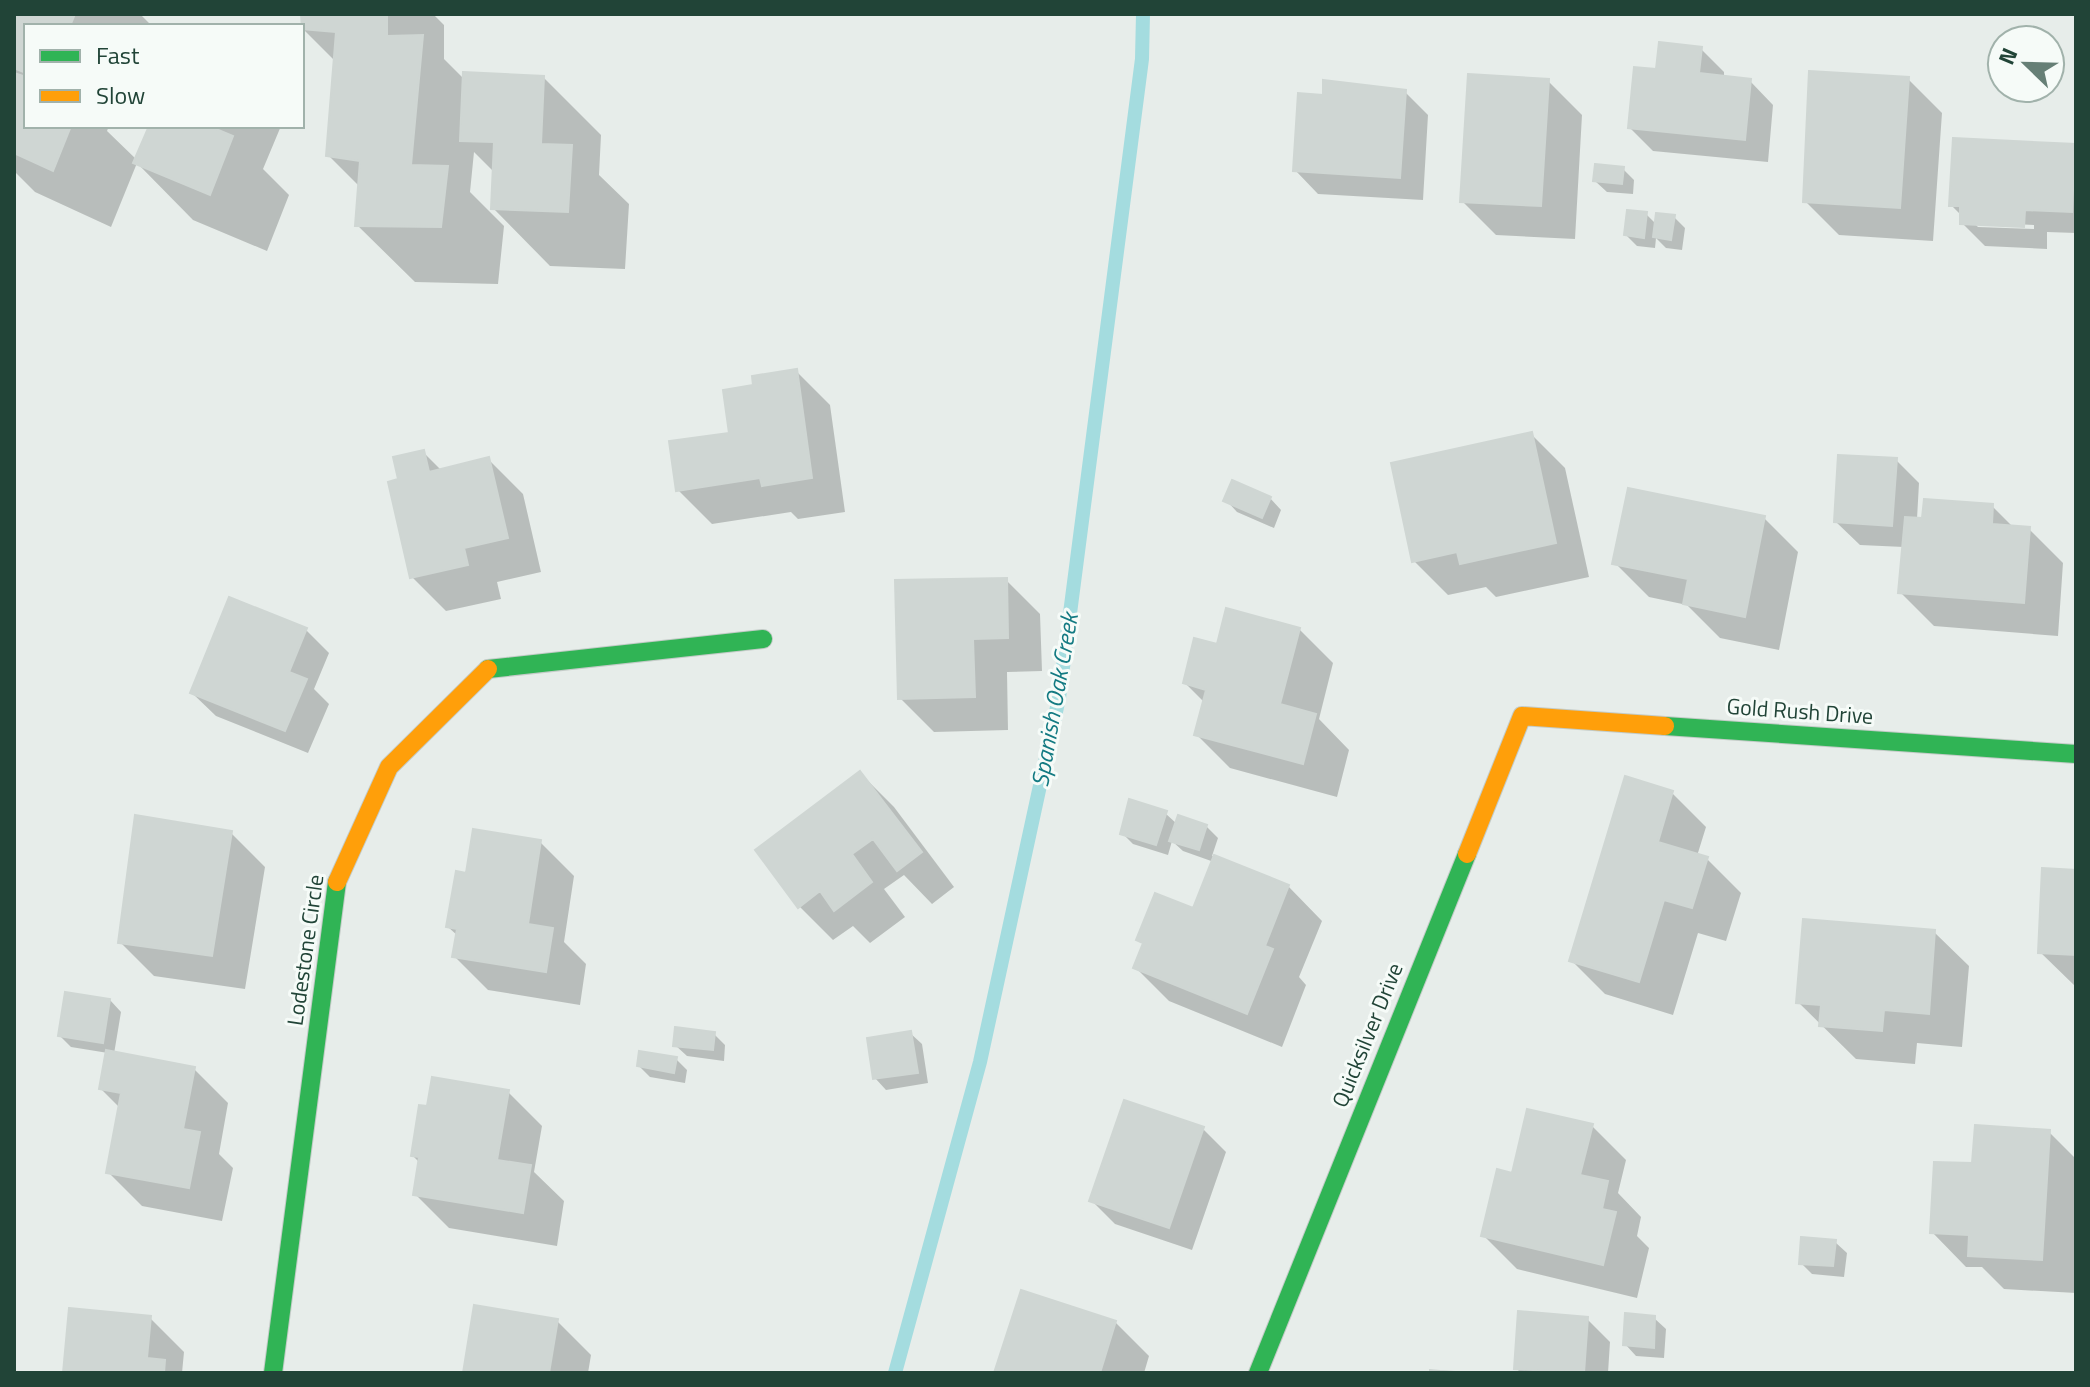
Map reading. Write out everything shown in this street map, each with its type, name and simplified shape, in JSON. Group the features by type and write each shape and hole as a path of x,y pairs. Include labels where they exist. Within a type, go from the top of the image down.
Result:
{"street":[{"name":"Lodestone Circle","path":"273,1373 338,873 389,767 484,669 763,639"},
{"name":"Gold Rush Drive","path":"1522,716 2076,754"},
{"name":"Quicksilver Drive","path":"1258,1373 1522,716"}],"building":[{"path":"14,14 75,14 71,24 24,24 24,72 14,68"},
{"path":"301,14 387,14 387,36 423,35 411,165 448,166 441,227 355,226 360,161 326,156 336,32 304,29"},
{"path":"1659,42 1702,47 1699,73 1751,79 1745,140 1628,128 1634,67 1656,69"},
{"path":"1809,71 1909,77 1900,208 1803,202"},
{"path":"463,72 544,76 541,144 572,145 568,212 491,209 494,142 460,141"},
{"path":"14,73 24,76 24,128 70,128 53,171 14,153"},
{"path":"1468,74 1549,79 1541,206 1460,202"},
{"path":"1323,80 1406,90 1400,178 1293,171 1298,93 1323,95"},
{"path":"148,128 214,128 233,136 210,195 133,163"},
{"path":"1953,138 2075,144 2072,212 2025,210 2024,227 1960,224 1960,206 1949,206"},
{"path":"1595,164 1624,167 1622,184 1593,181"},
{"path":"1627,210 1647,212 1644,238 1624,235"},
{"path":"1656,213 1675,215 1671,240 1653,237"},
{"path":"797,369 812,478 762,486 760,478 676,491 669,441 729,433 723,390 753,385 752,376"},
{"path":"1532,432 1556,543 1460,564 1457,552 1412,562 1391,463"},
{"path":"424,450 429,472 489,457 508,538 464,548 468,565 410,578 388,482 398,479 393,457"},
{"path":"1838,455 1897,458 1892,526 1834,522"},
{"path":"1232,480 1271,497 1262,518 1223,501"},
{"path":"1628,488 1765,516 1745,617 1683,604 1688,579 1612,564"},
{"path":"1924,499 1993,504 1992,524 2030,527 2024,603 1898,593 1905,517 1922,518"},
{"path":"1007,578 1008,638 973,639 975,697 898,699 895,580"},
{"path":"229,597 307,628 289,672 307,679 285,731 190,693"},
{"path":"1226,608 1300,628 1280,704 1316,714 1303,764 1194,735 1206,690 1183,683 1194,638 1217,644"},
{"path":"860,771 922,852 897,871 873,839 852,854 872,882 834,911 820,891 798,908 755,850"},
{"path":"1625,776 1673,791 1658,842 1708,857 1692,908 1664,900 1639,982 1569,961"},
{"path":"1129,799 1167,811 1156,845 1120,834"},
{"path":"135,815 232,831 212,956 118,943"},
{"path":"1178,815 1207,825 1199,850 1169,841"},
{"path":"473,829 541,840 528,924 553,928 546,972 452,957 457,929 446,927 456,871 466,873"},
{"path":"1214,855 1289,885 1265,946 1273,949 1247,1014 1133,968 1143,943 1136,940 1155,893 1193,908"},
{"path":"2042,868 2076,870 2076,955 2038,953"},
{"path":"1803,919 1935,930 1929,1014 1884,1010 1882,1031 1819,1026 1821,1005 1796,1003"},
{"path":"65,992 110,999 103,1043 58,1036"},
{"path":"675,1027 715,1032 713,1050 673,1046"},
{"path":"911,1031 918,1073 873,1079 867,1038"},
{"path":"106,1050 195,1067 183,1129 200,1132 189,1188 106,1173 121,1093 99,1089"},
{"path":"639,1051 677,1057 674,1073 637,1066"},
{"path":"432,1077 509,1090 497,1160 531,1165 523,1213 413,1195 419,1157 411,1156 419,1105 427,1106"},
{"path":"1124,1100 1204,1127 1169,1228 1089,1201"},
{"path":"1527,1109 1593,1124 1580,1175 1608,1181 1602,1209 1616,1212 1603,1265 1481,1236 1497,1169 1512,1173"},
{"path":"1975,1125 2050,1130 2042,1260 1968,1256 1969,1235 1930,1233 1934,1162 1972,1163"},
{"path":"1801,1237 1836,1240 1833,1266 1799,1264"},
{"path":"1021,1290 1116,1321 1100,1373 994,1373"},
{"path":"474,1305 558,1319 549,1373 463,1373"},
{"path":"69,1308 151,1316 147,1358 165,1360 164,1373 63,1373"},
{"path":"1518,1311 1588,1317 1584,1373 1514,1369"},
{"path":"1625,1313 1655,1316 1654,1348 1623,1345"},
{"path":"1430,1370 1440,1371 1470,1373 1430,1373"}],"waterway":[{"name":"Spanish Oak Creek","path":"895,1373 980,1062 1059,698 1142,59 1143,14"}],"traffic: fast":[{"path":"488,669 763,639"},
{"path":"1665,726 2076,754"},
{"path":"1258,1373 1467,854"},
{"path":"273,1373 337,882"}],"traffic: slow":[{"path":"337,882 389,767 488,669"},
{"path":"1467,854 1522,716 1665,726"}]}
